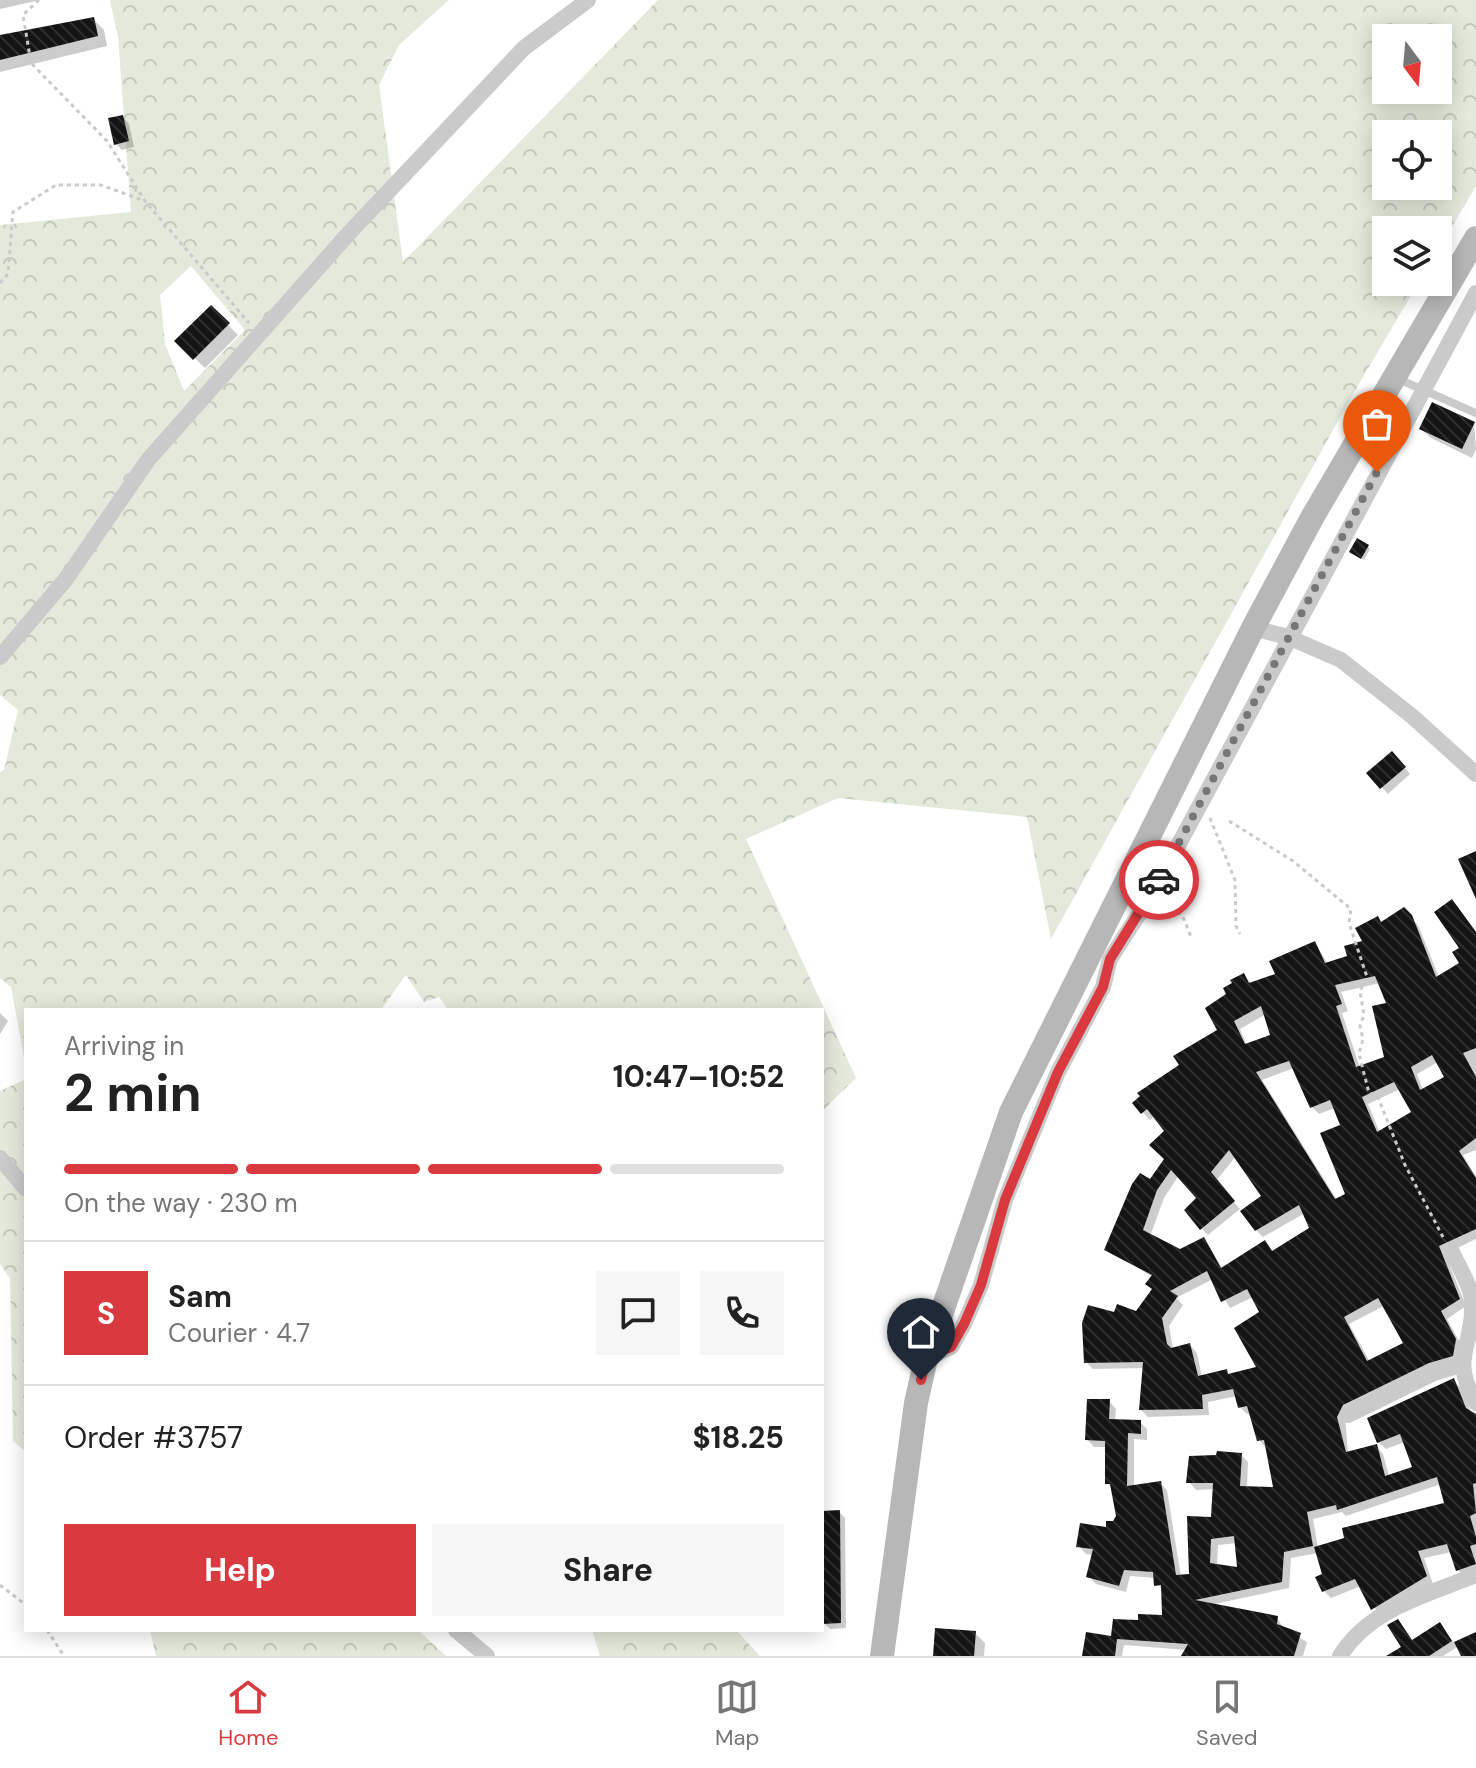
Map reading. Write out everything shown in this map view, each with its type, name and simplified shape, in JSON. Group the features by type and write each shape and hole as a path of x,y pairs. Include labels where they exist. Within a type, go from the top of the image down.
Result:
{"main road":[{"path":"882,1656 916,1403 926,1358 1011,1112 1253,628 1476,238"}],"street":[{"path":"0,657 66,579 148,460 349,233 524,48 588,0"},
{"path":"926,1358 951,1347 964,1324 981,1285 1005,1200 1058,1072 1103,987 1110,959 1154,889 1476,293"},
{"path":"1253,628 1288,637 1341,660 1413,717 1476,774"},
{"path":"0,1158 24,1187"},
{"path":"1451,1250 1473,1306 1461,1365 1476,1403"},
{"path":"1348,1415 1434,1373 1461,1365"},
{"path":"1340,1656 1368,1623 1394,1607 1476,1575"},
{"path":"458,1632 487,1656"}],"lane":[{"path":"1394,377 1476,413"}],"path":[{"path":"39,0 23,15 31,63 107,141 145,201 259,335"},
{"path":"0,283 8,274 13,212 56,185 101,185 145,201"},
{"path":"1202,800 1233,871 1240,934"},
{"path":"1229,821 1293,861 1351,909 1349,923 1367,977 1360,991 1364,1015 1360,1026 1363,1039 1359,1054 1363,1076 1369,1093 1377,1095 1405,1165 1451,1250"},
{"path":"1154,889 1184,919 1191,937"},
{"path":"0,1585 24,1603"},
{"path":"48,1632 64,1656"}],"green space":[{"path":"110,0 449,0 399,45 379,85 403,262 658,0 1476,0 1476,186 1452,227 1452,216 1372,216 1372,296 1411,296 1353,394 1051,939 1027,817 838,798 746,839 824,1008 447,1008 439,997 424,1002 406,975 382,1008 24,1008 24,1057 11,987 0,978 0,772 4,770 18,710 0,695 0,225 131,212 118,37","holes":["191,266 245,330 184,391 165,344 160,295"]},
{"path":"824,1008 856,1078 824,1109"},
{"path":"24,1080 24,1450 13,1441 10,1278 0,1264 0,1091"},
{"path":"150,1632 420,1632 446,1656 156,1656"},
{"path":"593,1632 738,1632 760,1656 600,1656"}],"building":[{"path":"94,17 98,36 0,60 0,35"},
{"path":"123,115 129,141 114,145 108,118"},
{"path":"211,305 230,323 193,360 174,341"},
{"path":"1432,402 1475,422 1462,449 1419,429"},
{"path":"1357,538 1369,545 1361,559 1349,552"},
{"path":"1392,751 1406,767 1380,789 1366,773"},
{"path":"1476,851 1476,899 1458,859"},
{"path":"1452,899 1476,932 1476,1048 1463,1053 1476,1077 1476,1138 1459,1151 1476,1178 1476,1229 1439,1246 1460,1299 1441,1311 1456,1339 1453,1356 1429,1363 1343,1405 1337,1417 1346,1452 1377,1444 1385,1476 1412,1467 1400,1434 1377,1443 1367,1418 1454,1378 1466,1408 1476,1414 1476,1483 1473,1484 1476,1513 1470,1516 1476,1544 1470,1546 1476,1564 1456,1571 1447,1544 1418,1551 1427,1576 1371,1610 1355,1579 1322,1592 1315,1577 1322,1574 1314,1547 1344,1538 1342,1528 1444,1503 1437,1477 1337,1510 1336,1505 1307,1512 1313,1546 1284,1552 1282,1582 1195,1600 1278,1616 1277,1624 1301,1633 1294,1656 1181,1656 1188,1644 1117,1639 1115,1656 1082,1656 1086,1632 1111,1636 1113,1619 1138,1620 1138,1614 1162,1615 1161,1585 1154,1586 1153,1572 1124,1570 1119,1586 1086,1577 1093,1549 1076,1547 1080,1523 1106,1527 1106,1521 1113,1521 1116,1516 1110,1484 1105,1484 1105,1441 1085,1440 1087,1399 1110,1399 1109,1419 1141,1420 1141,1434 1128,1433 1127,1486 1161,1481 1176,1575 1189,1574 1187,1516 1211,1517 1213,1483 1186,1483 1189,1456 1216,1455 1217,1451 1242,1453 1240,1486 1273,1487 1264,1440 1257,1441 1247,1406 1238,1408 1233,1389 1202,1395 1203,1409 1139,1410 1143,1362 1084,1363 1082,1323 1088,1305 1114,1312 1117,1304 1136,1311 1152,1289 1145,1284 1152,1275 1104,1250 1132,1184 1140,1173 1150,1179 1164,1159 1149,1145 1164,1131 1147,1109 1141,1114 1132,1103 1140,1096 1137,1093 1179,1065 1173,1056 1217,1030 1205,1008 1226,994 1223,988 1232,983 1230,980 1244,973 1249,983 1275,974 1269,961 1315,941 1325,963 1347,956 1344,946 1362,941 1355,928 1378,916 1381,922 1404,907 1412,915 1436,977 1459,963 1452,952 1459,948 1434,912","holes":["1375,976 1386,1003 1372,1006 1384,1057 1356,1067 1336,1006 1342,1004 1335,985","1261,1006 1270,1035 1245,1044 1234,1021","1432,1055 1444,1077 1420,1090 1411,1067","1289,1061 1310,1108 1330,1100 1340,1125 1320,1133 1345,1194 1335,1199 1256,1072","1394,1082 1411,1112 1377,1132 1362,1097","1229,1150 1261,1196 1240,1211 1255,1231 1299,1205 1309,1228 1272,1251 1265,1240 1221,1268 1204,1237 1180,1249 1143,1230 1157,1190 1171,1170 1196,1198 1184,1210 1200,1230 1235,1201 1211,1172","1207,1271 1221,1302 1247,1289 1259,1312 1234,1328 1256,1367 1228,1374 1227,1369 1198,1376 1190,1343 1171,1348 1167,1344 1162,1318 1178,1296 1170,1291","1378,1298 1403,1343 1367,1361 1344,1317","1234,1536 1237,1567 1210,1563 1211,1539"]},
{"path":"840,1510 841,1623 824,1624 824,1511"},
{"path":"1398,1619 1412,1640 1440,1622 1452,1641 1429,1656 1386,1656 1401,1647 1387,1625"},
{"path":"935,1628 976,1631 974,1656 933,1656"},
{"path":"1476,1632 1476,1656 1461,1656 1454,1642"}],"way so far":[{"path":"1159,880 1377,472"}],"route":[{"path":"921,1380 926,1358 951,1347 964,1324 981,1285 1005,1200 1058,1072 1103,987 1110,959 1159,880"}]}
